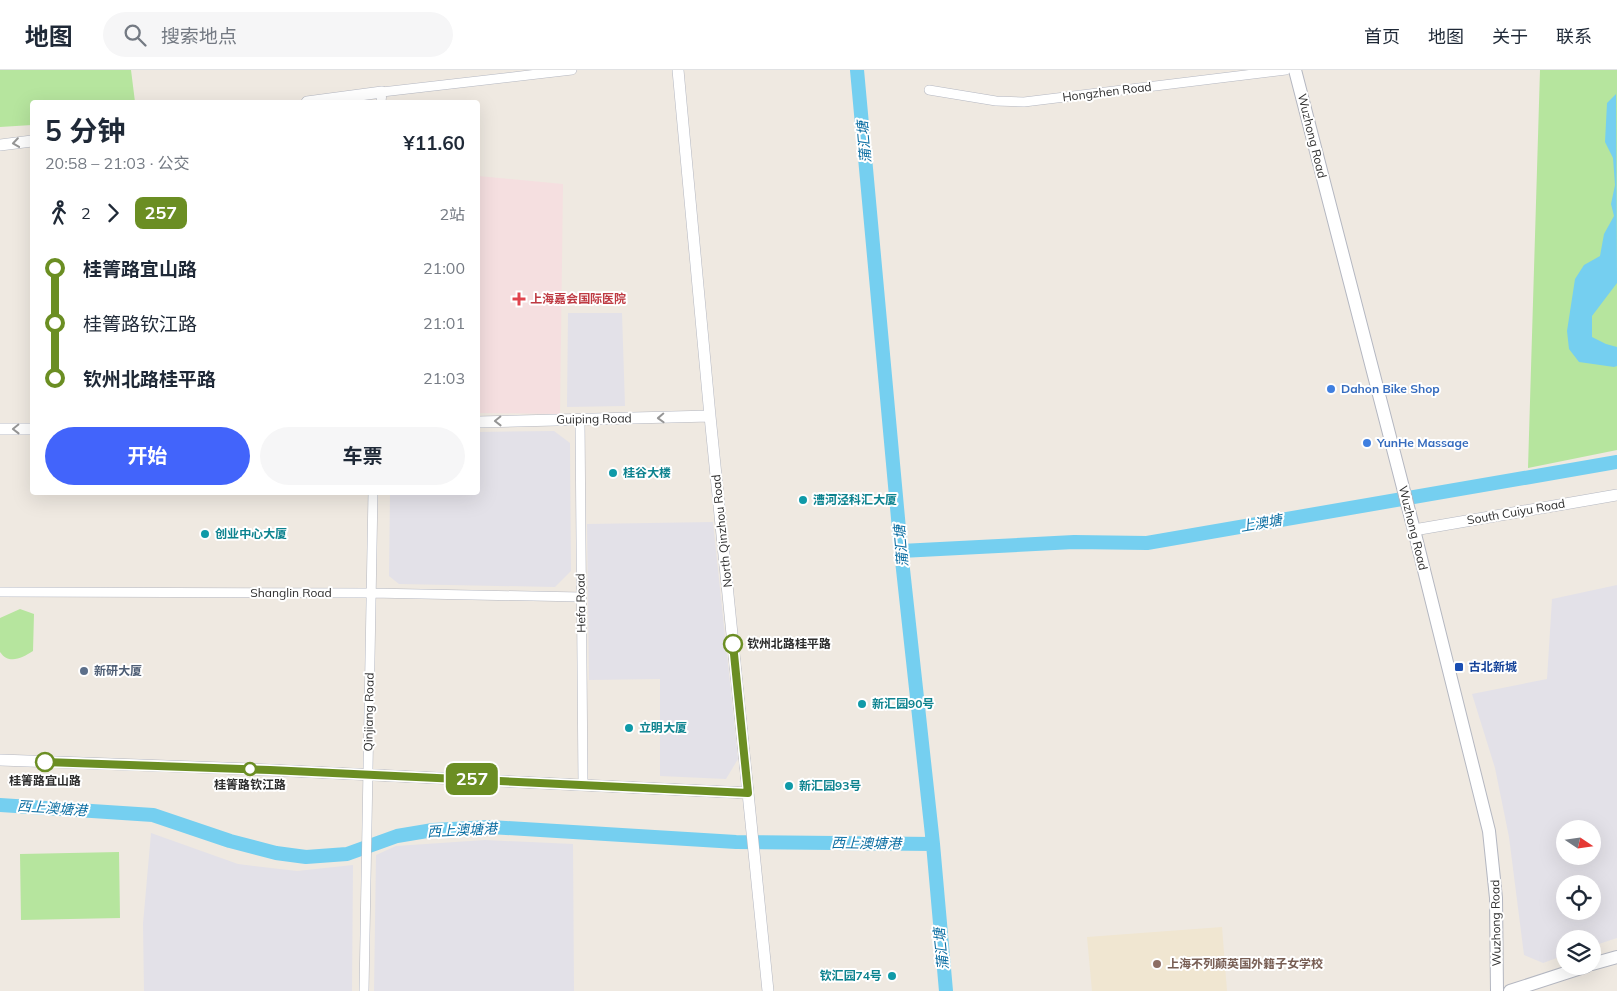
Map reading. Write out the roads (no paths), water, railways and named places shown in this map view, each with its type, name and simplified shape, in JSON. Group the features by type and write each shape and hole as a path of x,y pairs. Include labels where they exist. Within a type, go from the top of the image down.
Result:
{"main road":[{"name":"Wuzhong Road","path":"1295,70 1414,530 1488,831 1496,898 1497,991"},
{"path":"1601,961 1617,956"},
{"path":"1510,991 1559,975"}],"street":[{"path":"338,100 382,97 572,70"},
{"name":"North Qinzhou Road","path":"678,70 710,416 768,991"},
{"name":"Hongzhen Road","path":"929,90 996,101 1024,102 1286,70"},
{"path":"0,145 30,141"},
{"name":"Guiping Road","path":"480,422 710,416"},
{"name":"Hefa Road","path":"580,420 583,785"},
{"path":"0,429 30,429"},
{"name":"Qinjiang Road","path":"364,991 372,495"},
{"name":"South Cuiyu Road","path":"1414,530 1617,495"},
{"name":"Shanglin Road","path":"0,592 371,593 581,597"},
{"path":"0,760 748,793"}],"water":[{"path":"1616,94 1617,283 1592,316 1592,337 1617,347 1617,366 1614,367 1579,362 1569,349 1567,331 1575,279 1584,265 1600,256 1604,234 1614,216 1611,204 1615,185 1613,158 1605,142 1607,103"}],"waterway":[{"name":"蒲汇塘","path":"857,70 901,551 933,844 946,991"},
{"name":"上澳塘","path":"901,551 1074,542 1147,543 1617,462"},
{"name":"西上澳塘港","path":"0,805 153,815 230,841 276,853 306,857 347,854 397,836 433,830 490,827 736,842 933,844"}],"place":[{"name":"上海嘉会国际医院","path":"519,299"},
{"name":"Dahon Bike Shop","path":"1331,389"},
{"name":"YunHe Massage","path":"1367,443"},
{"name":"桂谷大楼","path":"613,473"},
{"name":"漕河泾科汇大厦","path":"803,500"},
{"name":"创业中心大厦","path":"205,534"},
{"name":"钦州北路桂平路","path":"733,644"},
{"name":"古北新城","path":"1459,667"},
{"name":"新研大厦","path":"84,671"},
{"name":"新汇园90号","path":"862,704"},
{"name":"立明大厦","path":"629,728"},
{"name":"桂箐路宜山路","path":"45,762"},
{"name":"桂箐路钦江路","path":"250,769"},
{"name":"新汇园93号","path":"789,786"},
{"name":"上海不列颠英国外籍子女学校","path":"1157,964"},
{"name":"钦汇园74号","path":"892,976"}]}
